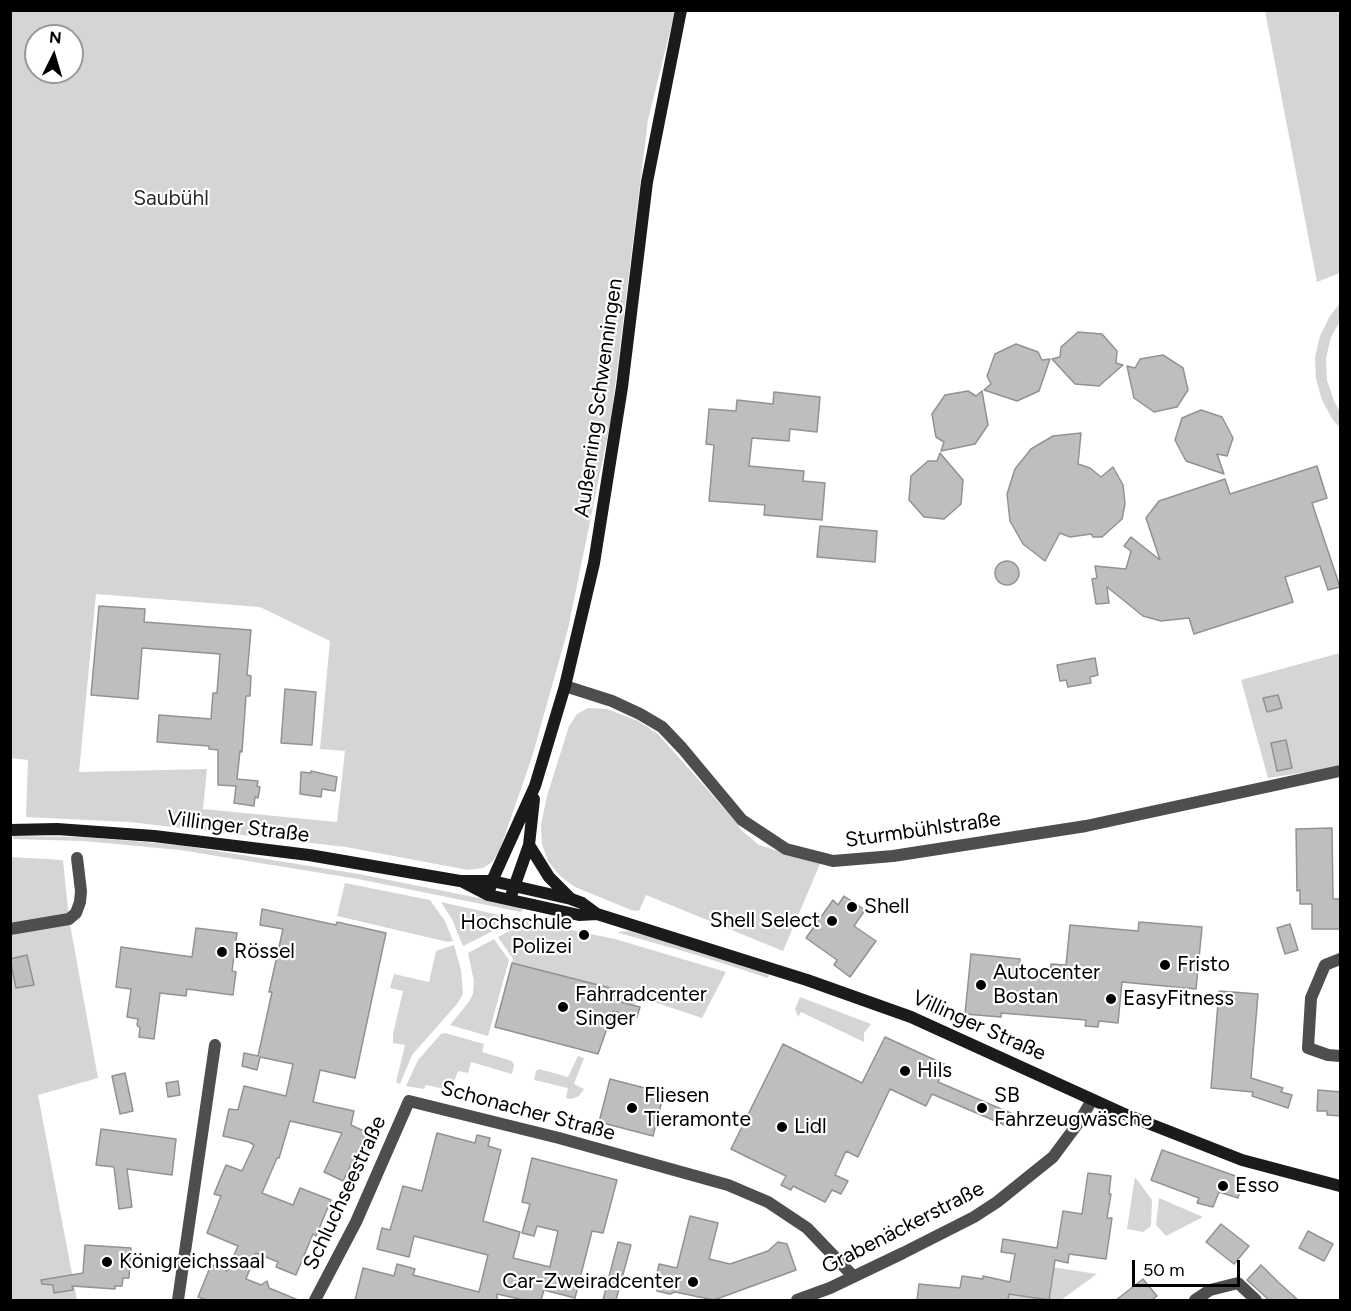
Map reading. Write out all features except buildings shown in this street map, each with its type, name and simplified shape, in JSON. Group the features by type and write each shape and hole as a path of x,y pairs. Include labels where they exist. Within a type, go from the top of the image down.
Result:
{"main road":[{"name":"Außenring Schwenningen","path":"488,895 492,881 535,786 565,686 592,574 622,387 647,182 681,10"},
{"name":"Außenring Schwenningen","path":"510,900 529,845 535,786"},
{"name":"Villinger Straße","path":"10,830 57,829 178,839 309,855 460,881 492,881 571,899 582,903 597,914 882,1006 960,1038 1092,1100 1242,1160 1341,1186"},
{"path":"529,845 549,877 571,899"},
{"name":"Villinger Straße","path":"460,881 488,895 579,915 597,914"}],"street":[{"name":"Sturmbühlstraße","path":"565,686 612,701 662,727 742,820 786,849 833,861 893,856 1086,826 1341,771"},
{"path":"10,929 69,919 76,913 81,891 77,858"},
{"path":"1334,1055 1308,1047 1311,998 1325,965 1341,959"},
{"path":"178,1300 215,1045"},
{"name":"Grabenäckerstraße","path":"797,1300 830,1288 974,1217 997,1202 1053,1157 1092,1100"},
{"name":"Schonacher Straße","path":"409,1101 559,1138 728,1185 768,1202 807,1228 853,1276"},
{"name":"Schluchseestraße","path":"315,1300 356,1222 409,1101"},
{"path":"1195,1300 1210,1290 1238,1282 1256,1300"}],"green space":[{"path":"1337,10 1340,13 1340,273 1317,282 1265,11"},
{"name":"Saubühl","path":"10,11 675,11 648,120 611,419 568,629 532,757 499,852 492,862 483,868 468,870 346,847 129,822 26,817 28,760 10,758","holes":["96,594 260,607 330,641 320,749 345,751 337,822 203,809 207,769 79,772"]},
{"path":"1340,303 1340,321 1331,337 1326,358 1327,380 1340,412 1340,428 1322,400 1316,379 1315,357 1320,336 1330,316"},
{"path":"1340,653 1340,767 1268,778 1241,680"},
{"path":"588,708 607,709 638,721 658,734 741,830 759,845 820,864 783,951 646,895 639,911 631,910 575,887 560,876 548,861 542,844 541,825 547,796 569,726 577,714"},
{"path":"13,836 83,837 180,845 359,874 524,907 521,912 358,879 180,850 83,841 13,839"},
{"path":"10,857 63,860 69,919 98,1078 38,1095 77,1300 11,1300"},
{"path":"345,883 430,900 445,921 453,941 448,942 337,916"},
{"path":"441,902 517,919 463,946 452,919"},
{"path":"528,921 615,939 726,972 702,1018 639,997 630,1014 616,1001 618,990 512,963 513,959 498,937"},
{"path":"629,931 769,974 768,978 616,932"},
{"path":"494,939 509,960 488,1036 450,1025 473,994 474,981 468,953"},
{"path":"454,945 461,970 463,994 457,1004 412,1055 400,1084 396,1082 405,1045 393,1043 393,1034 403,991 390,988 394,974 429,982 436,951"},
{"path":"800,997 871,1024 864,1033 864,1042 801,1012 798,1017 795,1009"},
{"path":"445,1033 484,1044 482,1052 512,1061 514,1065 512,1074 471,1062 468,1073 458,1071 449,1095 443,1094 444,1089 426,1085 424,1089 406,1086 418,1060 441,1034"},
{"path":"578,1056 584,1058 574,1084 584,1089 579,1096 566,1098 568,1088 534,1080 536,1071 539,1069 568,1077"},
{"path":"1135,1177 1152,1200 1151,1226 1143,1232 1127,1229"},
{"path":"1159,1198 1203,1217 1166,1236 1156,1225"},
{"path":"1039,1265 1097,1274 1061,1300 1049,1300 1053,1275 1037,1272"},
{"path":"1009,1294 1049,1300 1008,1300"}],"place":[{"name":"Shell","path":"852,907"},
{"name":"Shell Select","path":"832,921"},
{"name":"Hochschule Polizei","path":"584,935"},
{"name":"Rössel","path":"222,952"},
{"name":"Fristo","path":"1165,965"},
{"name":"Autocenter Bostan","path":"981,985"},
{"name":"EasyFitness","path":"1111,999"},
{"name":"Fahrradcenter Singer","path":"563,1007"},
{"name":"Hils","path":"905,1071"},
{"name":"Fliesen Tieramonte","path":"632,1108"},
{"name":"SB Fahrzeugwäsche","path":"982,1108"},
{"name":"Lidl","path":"782,1127"},
{"name":"Esso","path":"1223,1186"},
{"name":"Königreichssaal","path":"107,1262"},
{"name":"Car-Zweiradcenter","path":"693,1282"}]}
